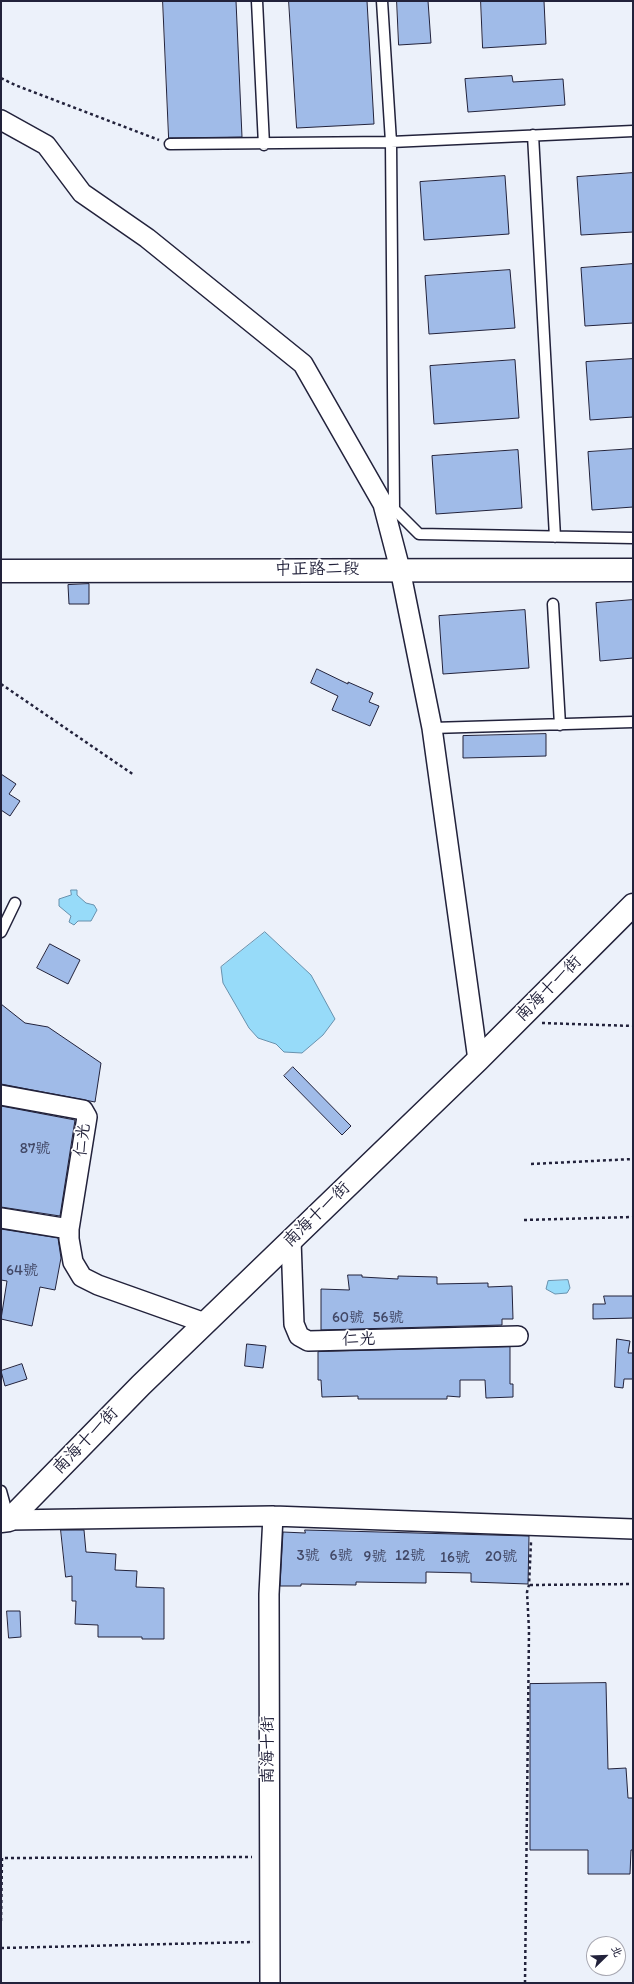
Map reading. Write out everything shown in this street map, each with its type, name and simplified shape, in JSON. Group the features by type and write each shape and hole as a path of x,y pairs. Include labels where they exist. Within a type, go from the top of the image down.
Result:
{"street":[{"path":"1,120 46,145 82,193 147,238 303,364 383,504 400,569 432,728 478,1060"},
{"name":"中正路二段","path":"1,571 400,569 633,570"},
{"name":"南海十一街","path":"5,1521 141,1385 478,1060 633,905"},
{"name":"仁光","path":"1,1095 83,1110 87,1117 69,1229 73,1262 82,1276 98,1285 205,1323"},
{"path":"1,1218 69,1229"},
{"name":"仁光","path":"291,1240 294,1324 299,1336 308,1341 518,1336"},
{"path":"5,1521 273,1516 633,1529"},
{"name":"南海十街","path":"270,1983 269,1594 273,1516"}],"lane":[{"path":"257,1 264,145"},
{"path":"382,1 391,142 394,509 419,534 633,538"},
{"path":"170,144 264,145 391,142 633,131"},
{"path":"533,135 554,537"},
{"path":"552,604 560,725"},
{"path":"432,728 633,722"},
{"path":"1,932 15,903"},
{"path":"1,1491 5,1521"}],"path":[{"path":"1,78 14,85 170,144"},
{"path":"1,684 134,775"},
{"path":"516,1022 633,1026"},
{"path":"531,1164 633,1159"},
{"path":"524,1220 633,1217"},
{"path":"525,1983 529,1630 527,1592 529,1585 531,1525"},
{"path":"529,1585 633,1584"},
{"path":"1,1921 2,1858 269,1856"},
{"path":"1,1948 270,1941"}],"water":[{"path":"71,890 77,890 77,895 86,903 94,905 97,910 91,921 78,921 74,925 69,922 71,916 59,906 59,899 71,895"},
{"path":"265,932 311,975 335,1019 323,1035 302,1053 284,1052 276,1044 258,1038 249,1028 223,983 221,967"},
{"path":"568,1280 570,1288 567,1293 555,1294 546,1289 548,1281"}],"building":[{"path":"163,1 236,1 242,137 169,138"},
{"path":"289,1 367,1 374,124 297,128"},
{"path":"397,1 428,1 431,43 399,45"},
{"path":"481,1 544,1 546,44 483,48"},
{"path":"512,76 513,82 563,79 565,105 468,112 465,79"},
{"path":"633,173 633,232 581,235 577,177"},
{"path":"505,176 509,234 424,240 420,182"},
{"path":"633,264 633,323 585,326 581,268"},
{"path":"510,270 515,328 429,334 425,276"},
{"path":"633,359 633,417 590,420 586,362"},
{"path":"515,360 519,418 434,424 430,366"},
{"path":"633,449 633,507 592,510 588,452"},
{"path":"518,450 522,508 436,514 432,456"},
{"path":"89,584 89,604 69,604 68,585"},
{"path":"633,600 633,658 600,661 596,603"},
{"path":"525,610 529,668 443,674 439,616"},
{"path":"317,669 348,684 348,682 373,693 369,702 379,706 370,726 332,710 338,696 311,683"},
{"path":"546,734 546,756 463,758 463,736"},
{"path":"1,774 16,784 9,794 20,801 10,816 1,810"},
{"path":"50,944 80,960 68,984 37,968"},
{"path":"1,1004 25,1023 48,1027 101,1063 95,1102 1,1084"},
{"path":"293,1067 351,1126 342,1135 284,1076"},
{"path":"1,1106 75,1120 60,1216 1,1207"},
{"path":"1,1229 58,1238 61,1258 55,1290 40,1287 32,1326 1,1319 7,1281 1,1280"},
{"path":"348,1275 398,1279 398,1276 437,1277 437,1284 488,1283 488,1287 512,1286 513,1319 502,1319 502,1325 321,1330 321,1289 349,1290"},
{"path":"604,1296 633,1296 633,1318 593,1319 593,1304 605,1304"},
{"path":"617,1339 630,1341 628,1353 633,1353 633,1379 624,1379 623,1388 615,1387"},
{"path":"247,1344 266,1346 263,1368 245,1366"},
{"path":"510,1347 510,1384 513,1384 513,1397 486,1398 485,1380 460,1380 460,1397 447,1396 447,1399 358,1399 358,1396 322,1397 321,1380 318,1380 318,1352"},
{"path":"22,1364 27,1379 5,1386 1,1371"},
{"path":"61,1530 84,1530 86,1552 116,1554 115,1570 137,1571 136,1587 164,1588 164,1639 142,1639 142,1637 98,1637 98,1625 75,1624 76,1601 72,1601 72,1576 66,1577"},
{"path":"305,1530 529,1536 528,1584 471,1582 471,1573 426,1572 426,1583 356,1582 356,1585 301,1584 301,1586 280,1586 283,1532 305,1533"},
{"path":"7,1611 20,1611 21,1637 9,1638"},
{"path":"606,1683 608,1769 626,1768 628,1798 633,1798 633,1850 631,1850 630,1874 588,1874 588,1850 530,1850 530,1684"}]}
